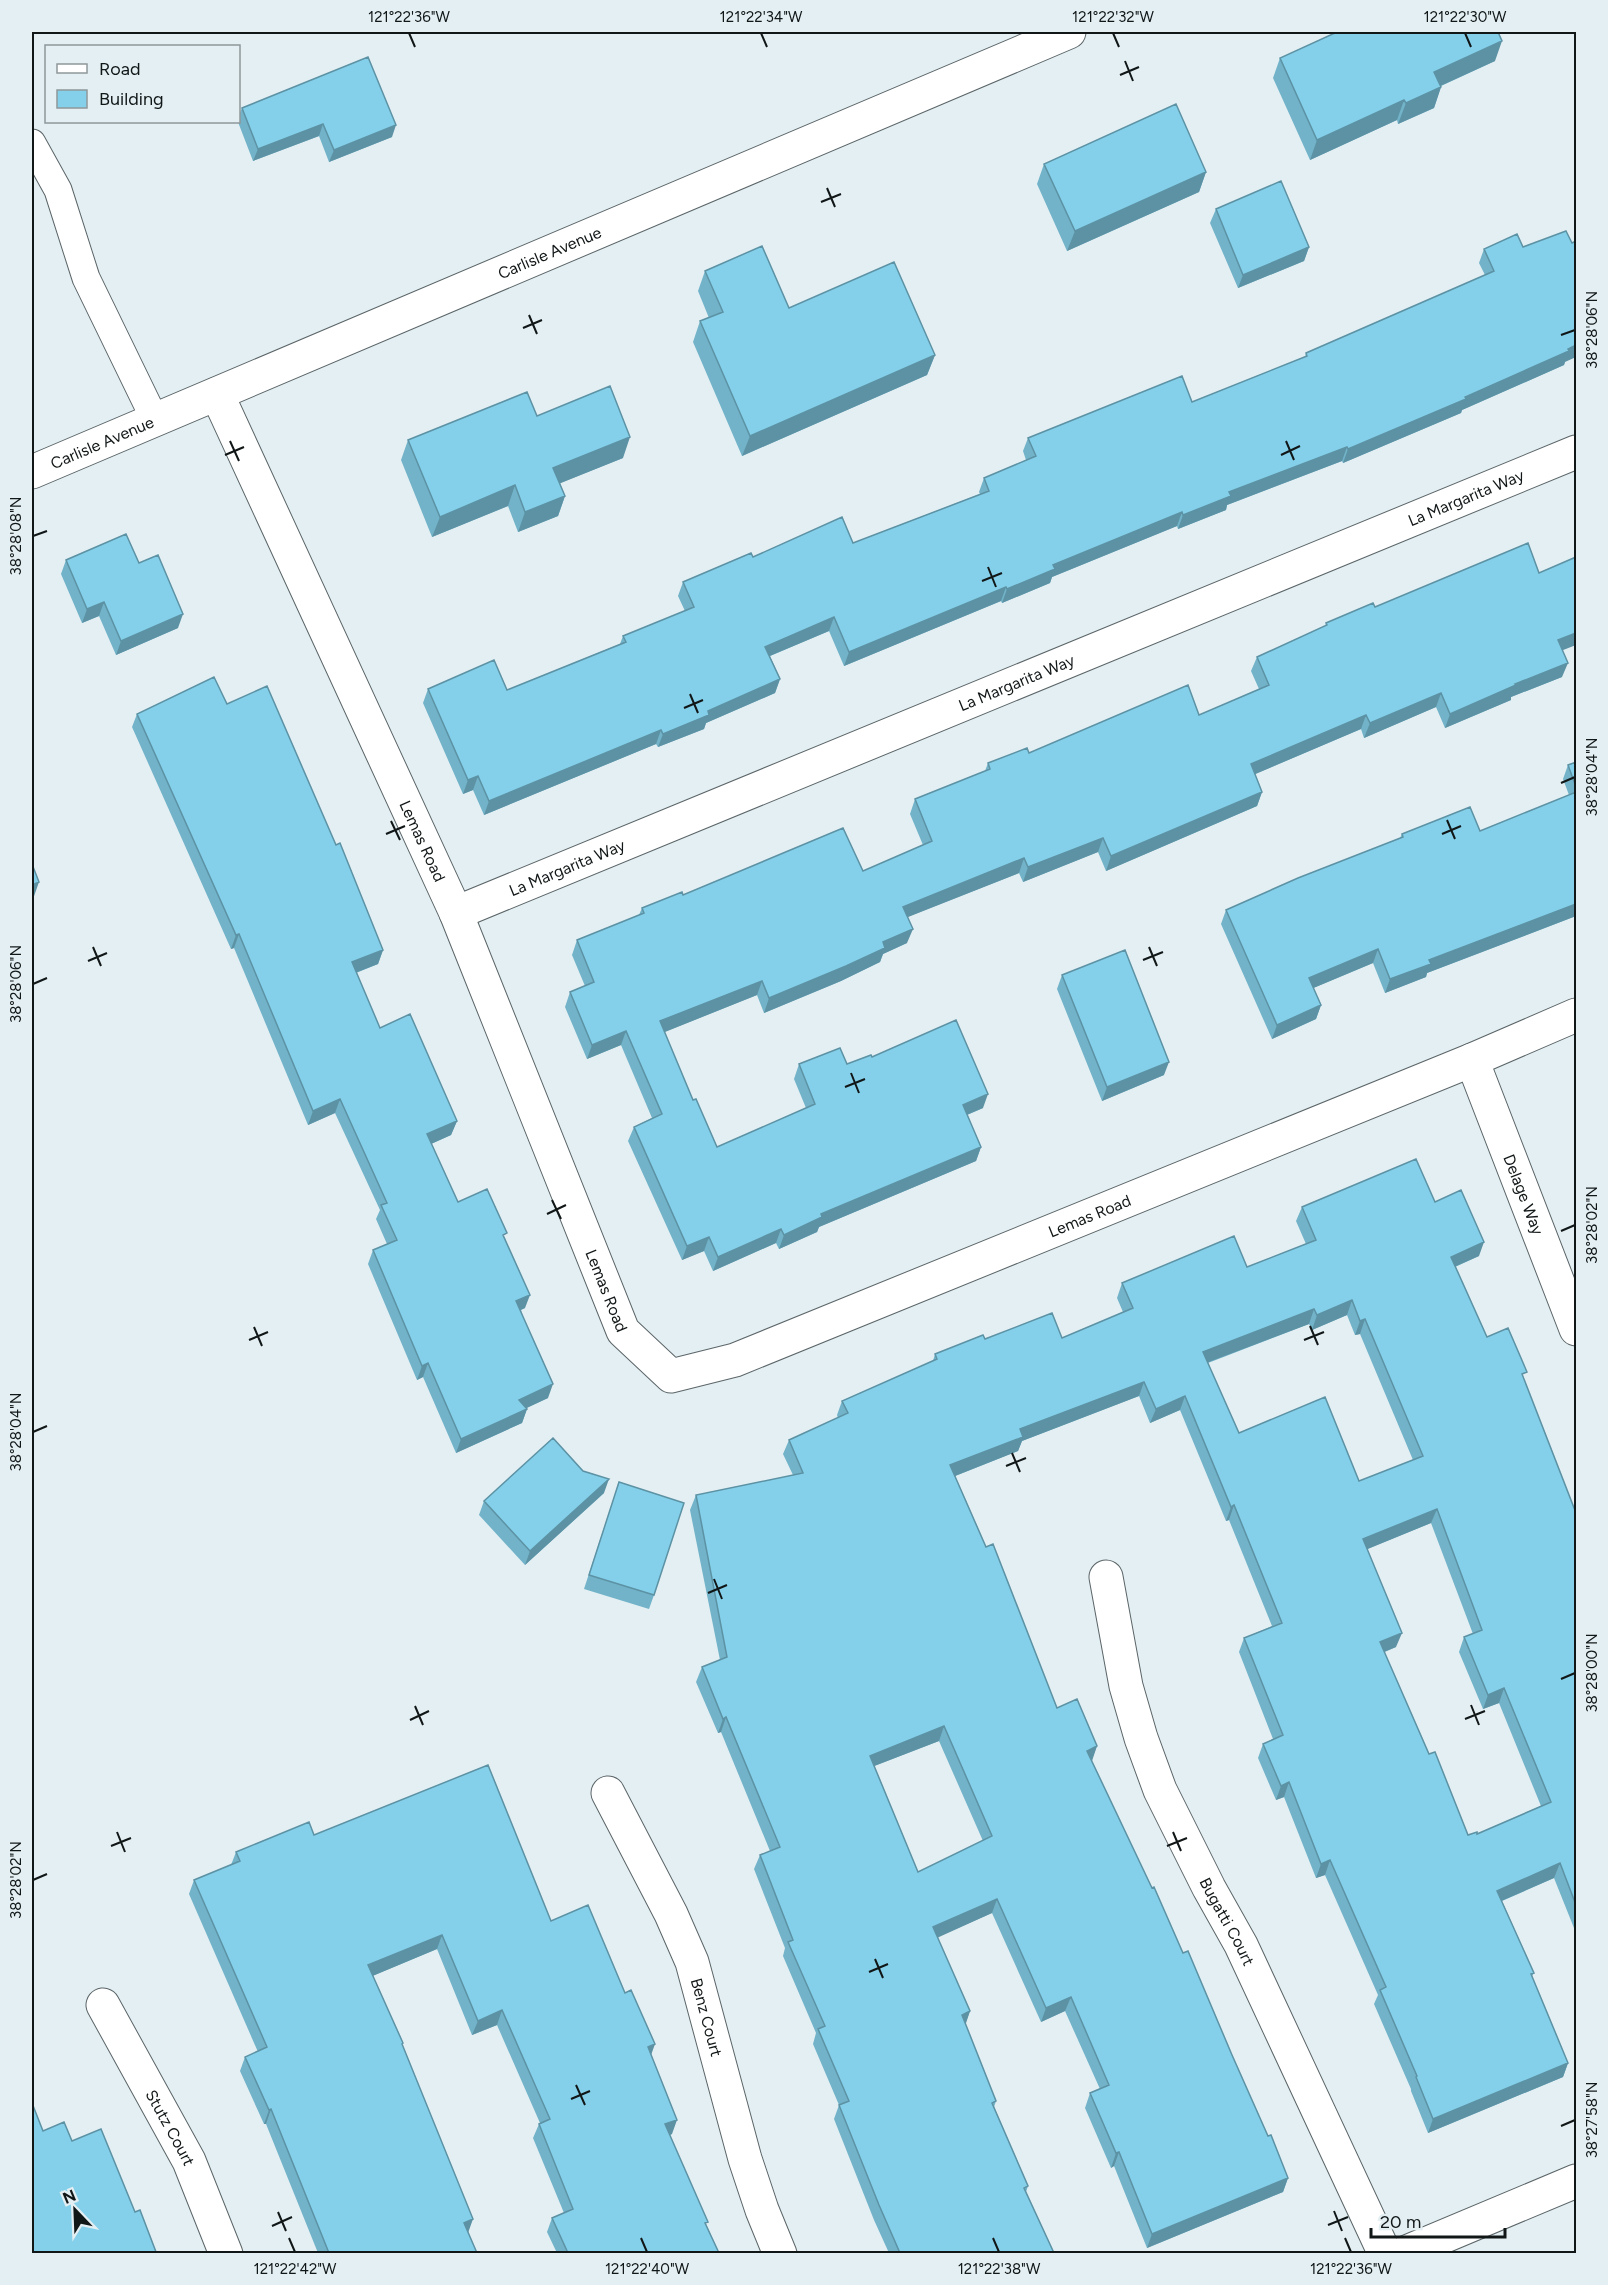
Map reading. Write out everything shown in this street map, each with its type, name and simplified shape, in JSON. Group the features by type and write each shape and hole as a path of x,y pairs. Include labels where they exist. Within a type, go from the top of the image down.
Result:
{"street":[{"name":"Carlisle Avenue","path":"32,472 1069,32"},
{"name":"Lemas Road","path":"217,394 456,914 623,1331 671,1376 735,1360 1472,1060 1576,1015"},
{"name":"La Margarita Way","path":"456,914 1576,452"},
{"name":"Delage Way","path":"1472,1060 1576,1329"},
{"name":"Bugatti Court","path":"1106,1577 1126,1686 1141,1738 1160,1790 1209,1888 1241,1945 1385,2253"},
{"name":"Benz Court","path":"608,1793 671,1914 692,1962 745,2159 762,2210 780,2253"},
{"name":"Stutz Court","path":"103,2005 189,2161 226,2253"},
{"path":"1402,2253 1576,2181"}],"lane":[{"path":"32,143 58,190 86,278 155,420"}],"building":[{"path":"1337,32 1498,32 1502,41 1434,72 1441,87 1406,103 1404,100 1317,140 1280,58"},
{"path":"368,57 396,125 334,150 323,124 258,149 242,108"},
{"path":"1176,104 1206,172 1075,231 1044,164"},
{"path":"1281,181 1309,247 1243,275 1216,209"},
{"path":"1566,231 1572,243 1576,241 1576,345 1568,349 1569,351 1465,397 1466,399 1348,449 1347,447 1229,492 1231,496 1183,515 1182,512 1053,565 1055,569 849,652 834,617 765,647 780,679 708,711 709,715 663,734 661,730 489,801 478,776 468,780 428,689 494,660 507,690 626,642 623,636 694,607 683,582 751,553 753,557 842,517 853,543 989,491 984,478 1036,456 1028,438 1182,376 1192,402 1307,356 1306,353 1494,271 1484,249 1517,234 1523,247"},
{"path":"762,246 789,308 894,262 935,355 750,436 700,321 723,312 705,271"},
{"path":"610,386 630,437 553,468 565,496 525,512 515,485 440,517 408,440 527,392 537,416"},
{"path":"126,534 139,563 158,555 183,614 121,641 104,602 87,609 66,560"},
{"path":"1528,543 1539,573 1576,557 1576,633 1558,640 1568,663 1450,714 1441,693 1370,723 1366,715 1251,764 1262,792 1111,856 1103,838 1028,867 1024,858 903,907 913,929 883,942 885,948 846,966 769,998 762,981 660,1021 693,1100 696,1099 717,1147 815,1104 799,1064 840,1048 847,1064 871,1055 872,1057 956,1020 988,1094 963,1105 981,1147 821,1214 822,1217 784,1235 781,1229 718,1257 709,1237 687,1246 634,1127 662,1114 626,1031 592,1045 570,992 594,982 577,940 644,913 642,908 682,892 683,895 843,828 863,871 932,841 915,799 990,769 988,763 1027,748 1029,753 1188,685 1199,715 1269,685 1257,657 1373,603 1375,607"},
{"path":"214,677 227,704 267,686 336,845 340,843 383,950 352,962 380,1028 410,1014 457,1121 427,1134 458,1202 487,1189 507,1233 503,1235 530,1295 516,1301 553,1384 519,1400 527,1409 461,1439 428,1363 422,1366 373,1250 397,1240 381,1205 387,1203 340,1099 313,1111 239,934 236,935 137,714"},
{"path":"1576,762 1576,787 1568,765"},
{"path":"1576,792 1576,904 1429,960 1431,964 1390,979 1378,949 1309,978 1321,1005 1277,1025 1226,910 1470,807 1480,831"},
{"path":"32,864 39,882 32,885"},
{"path":"1125,950 1169,1062 1107,1087 1062,975"},
{"path":"1416,1159 1435,1202 1461,1190 1484,1242 1451,1257 1487,1337 1508,1328 1527,1372 1522,1374 1576,1513 1576,1905 1560,1863 1497,1891 1534,1973 1531,1974 1568,2063 1433,2119 1380,1990 1386,1987 1330,1860 1321,1864 1289,1782 1281,1786 1263,1744 1283,1735 1244,1638 1282,1623 1234,1505 1231,1507 1185,1396 1156,1409 1144,1382 1020,1429 1023,1437 950,1465 986,1547 993,1544 1057,1708 1077,1699 1097,1746 1087,1751 1152,1888 1154,1887 1183,1953 1188,1951 1288,2178 1152,2234 1119,2152 1116,2153 1090,2093 1109,2085 1071,1997 1046,2008 997,1899 933,1927 970,2011 962,2015 996,2101 992,2103 1028,2186 1024,2188 1054,2253 900,2253 839,2105 849,2101 818,2029 825,2026 788,1942 793,1940 760,1855 780,1847 726,1717 723,1719 702,1667 727,1657 696,1495 803,1473 789,1440 848,1413 842,1401 937,1359 935,1354 983,1335 985,1339 1052,1313 1062,1338 1133,1308 1122,1283 1234,1236 1247,1267 1316,1240 1302,1207","holes":["1352,1300 1360,1321 1365,1319 1423,1456 1359,1481 1325,1397 1239,1433 1203,1352 1314,1309 1317,1315","1437,1509 1482,1630 1464,1637 1488,1695 1504,1688 1551,1802 1477,1834 1477,1832 1468,1835 1435,1752 1429,1754 1380,1642 1402,1633 1363,1539","944,1726 992,1836 918,1872 870,1756"]},
{"path":"553,1438 583,1471 609,1479 530,1551 484,1501"},
{"path":"619,1482 684,1503 654,1595 589,1575"},
{"path":"488,1765 551,1921 588,1905 625,1993 631,1990 655,2044 648,2047 677,2120 665,2124 708,2222 705,2223 719,2253 568,2253 552,2218 573,2209 539,2124 550,2119 502,2010 478,2021 442,1935 368,1965 403,2043 473,2219 464,2223 477,2253 329,2253 271,2109 269,2110 245,2057 267,2047 194,1880 240,1861 236,1852 309,1822 314,1835"},
{"path":"32,2103 43,2131 64,2122 72,2141 101,2129 135,2212 140,2210 156,2252 32,2253"}]}
